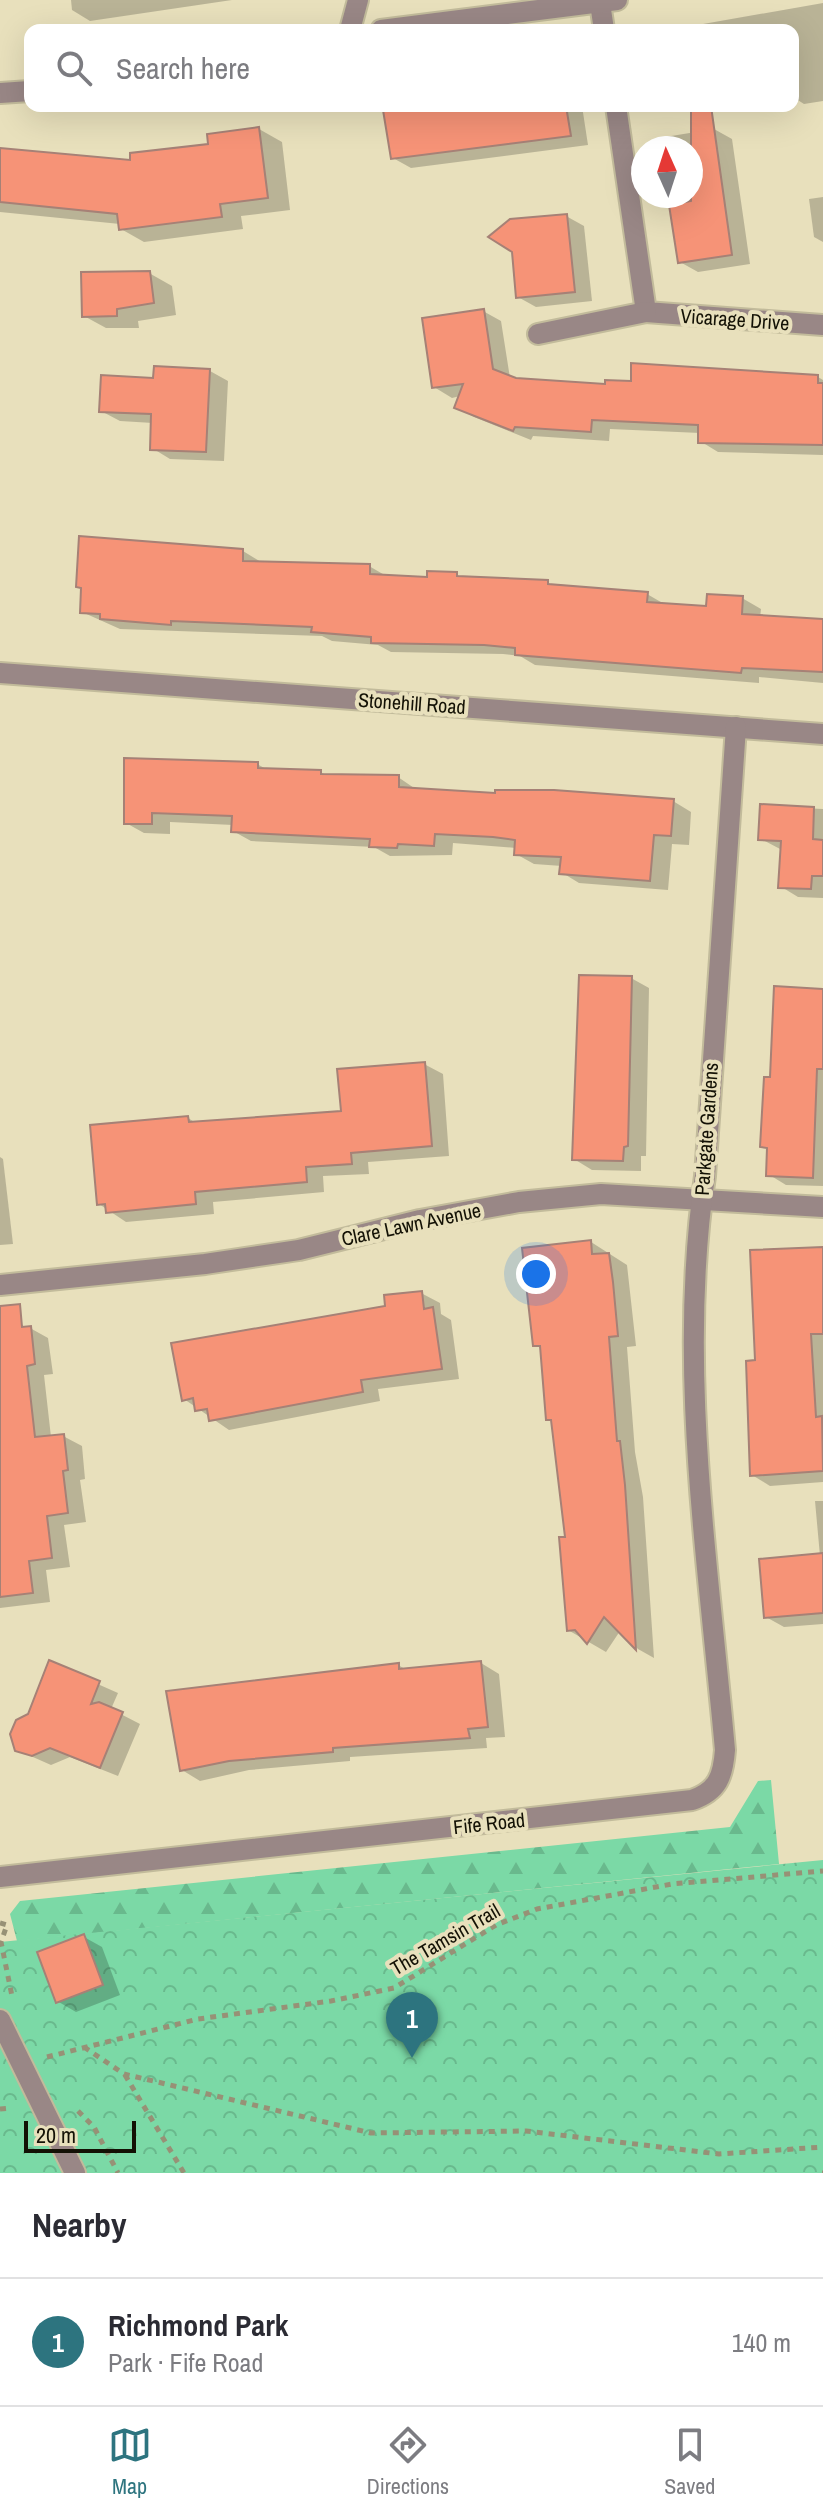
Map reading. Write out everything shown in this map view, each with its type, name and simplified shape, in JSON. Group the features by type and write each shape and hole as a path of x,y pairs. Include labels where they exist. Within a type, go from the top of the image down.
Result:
{"street":[{"path":"352,24 358,0"},
{"path":"428,24 608,1 605,24"},
{"path":"0,93 24,91"},
{"path":"617,112 646,312"},
{"name":"Vicarage Drive","path":"538,334 646,312 823,325"},
{"name":"Stonehill Road","path":"0,673 823,734"},
{"name":"Parkgate Gardens","path":"706,1531 695,1395 697,1220 702,1197 736,727"},
{"name":"Clare Lawn Avenue","path":"0,1285 205,1264 283,1252 420,1220 519,1202 601,1194 702,1197 823,1207"},
{"name":"Fife Road","path":"0,1877 692,1800 707,1795 718,1785 725,1750 706,1531"},
{"path":"7,2013 75,2173"}],"path":[{"name":"The Tamsin Trail","path":"38,2060 198,2019 331,2001 394,1988 496,1925 537,1909 672,1884 823,1871"},
{"path":"0,1923 7,1925 1,1942 7,2013"},
{"path":"83,2046 124,2074 371,2133 526,2131 719,2154 823,2147"},
{"path":"124,2074 184,2173"}],"green space":[{"path":"771,1780 779,1864 17,1941 10,1914 20,1901 730,1827 758,1781"},
{"path":"823,1860 823,2173 0,2173 0,1942"}],"building":[{"path":"383,112 567,112 571,136 391,159"},
{"path":"691,112 712,112 732,255 678,263 669,208 703,208 703,136 691,136"},
{"path":"259,127 268,198 220,204 222,217 119,230 117,214 0,202 0,148 130,160 130,153 208,144 207,134"},
{"path":"567,214 575,292 516,298 512,252 488,237 510,219"},
{"path":"150,271 154,303 117,309 117,316 82,317 81,272"},
{"path":"484,309 493,369 516,378 605,384 605,380 631,381 631,363 818,375 818,383 823,383 823,445 698,443 698,425 592,420 591,432 515,427 513,431 454,408 463,384 432,388 422,318"},
{"path":"154,366 210,369 206,452 150,450 151,414 99,412 101,375 153,378"},
{"path":"79,536 243,549 243,561 370,564 370,574 427,577 427,571 457,572 457,576 548,580 548,584 648,592 647,602 706,606 707,594 743,596 742,614 823,619 823,672 742,668 741,673 515,655 515,648 484,645 371,643 371,637 311,632 312,627 171,621 171,625 100,619 100,614 80,613 81,588 76,587"},
{"path":"124,758 258,762 258,768 321,770 321,774 399,775 399,787 495,793 495,790 554,790 674,799 671,836 654,835 650,881 559,874 561,857 514,855 515,840 493,837 435,834 434,846 398,844 397,848 369,847 370,839 231,832 232,816 152,813 152,824 124,824"},
{"path":"760,804 814,807 813,839 823,840 823,876 812,876 811,889 778,888 781,841 758,840"},
{"path":"579,975 632,976 628,1146 624,1147 623,1161 572,1160"},
{"path":"774,986 823,989 823,1069 817,1069 813,1178 766,1176 767,1148 760,1147 764,1077 770,1077"},
{"path":"425,1062 432,1146 351,1153 352,1164 306,1167 307,1182 195,1192 196,1204 106,1213 105,1204 97,1205 90,1125 188,1116 189,1122 341,1111 337,1069"},
{"path":"591,1240 592,1254 609,1253 613,1282 618,1336 609,1337 617,1441 620,1441 625,1485 636,1650 604,1617 587,1644 575,1630 567,1631 559,1537 565,1537 551,1420 546,1420 540,1346 533,1346 522,1248"},
{"path":"823,1247 823,1334 811,1334 816,1417 822,1416 823,1471 750,1476 746,1361 755,1360 750,1250"},
{"path":"422,1291 424,1309 433,1307 442,1369 361,1380 363,1392 209,1421 207,1409 195,1411 193,1398 182,1401 171,1343 385,1306 384,1295"},
{"path":"20,1304 22,1327 31,1326 35,1364 27,1366 35,1437 64,1434 68,1470 63,1471 68,1513 47,1516 52,1558 29,1561 33,1593 0,1597 0,1306"},
{"path":"823,1553 823,1613 764,1618 759,1559"},
{"path":"49,1660 100,1681 91,1704 99,1702 123,1712 100,1768 50,1748 32,1756 15,1751 10,1734 16,1720 28,1714"},
{"path":"481,1661 488,1727 468,1729 470,1738 333,1748 333,1752 229,1761 180,1771 166,1691 399,1663 399,1669"},
{"path":"84,1934 103,1985 56,2003 37,1952"}],"place":[{"name":"Richmond Park","path":"412,2058"}]}
